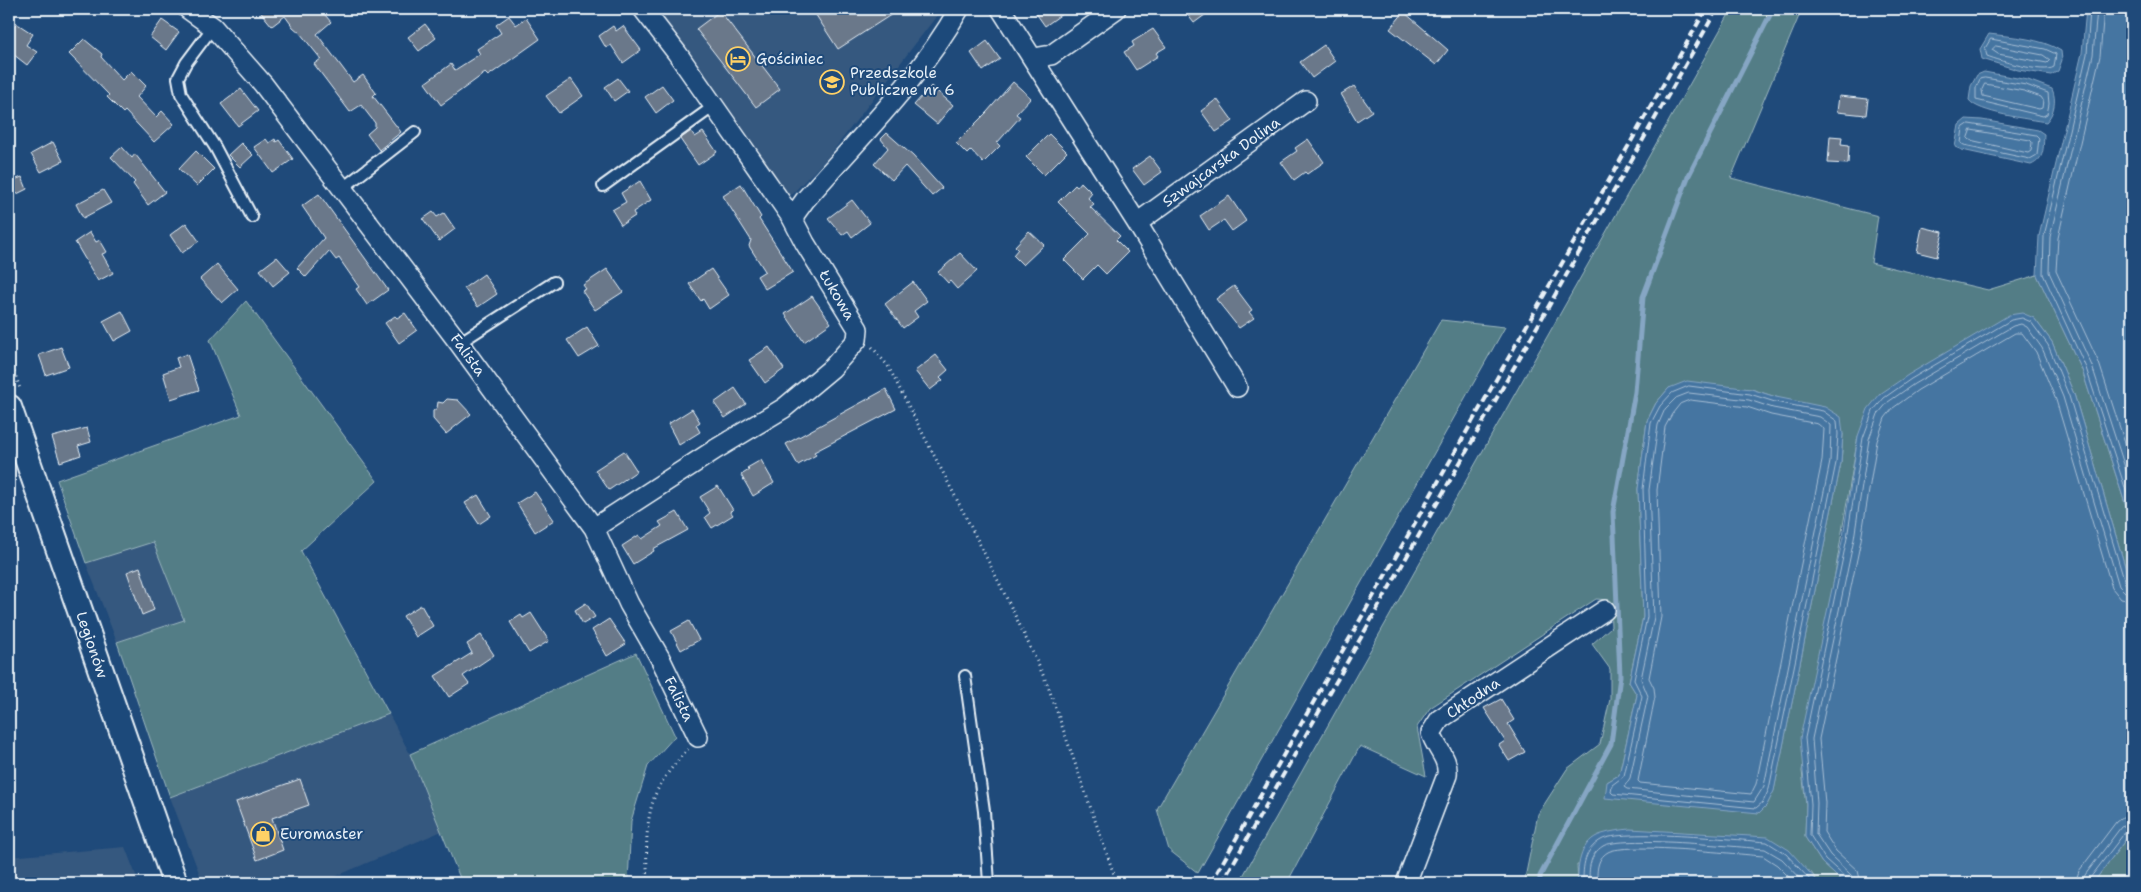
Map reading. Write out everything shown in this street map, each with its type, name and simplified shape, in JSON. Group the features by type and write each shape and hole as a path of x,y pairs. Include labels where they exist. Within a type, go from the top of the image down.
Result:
{"street":[{"name":"Falista","path":"188,9 213,27 263,84 459,343 594,528 629,604 660,658 698,737"},
{"name":"Łukowa","path":"594,528 708,454 784,408 832,368 857,340 858,329 805,243 792,218 677,52 643,9"},
{"path":"792,218 810,194 902,91 935,47 959,9"},
{"path":"1001,9 1034,58 1237,387"},
{"path":"1034,58 1051,55 1116,9"},
{"name":"Szwajcarska Dolina","path":"1137,223 1306,101"},
{"name":"Legionów","path":"9,408 175,883"},
{"name":"Chłodna","path":"1406,883 1447,775 1448,765 1434,742 1431,733 1440,719 1604,610"}],"lane":[{"path":"213,27 186,63 178,78 181,94 215,146 252,217"},
{"path":"602,186 714,106"},
{"path":"342,188 415,132"},
{"path":"459,343 554,282"},
{"path":"965,676 984,811 989,883"}],"path":[{"path":"858,329 888,366 991,564 1034,654 1048,686 1117,883"},
{"path":"648,883 646,845 653,800 672,767 698,737"}],"shaded area":[{"path":"656,9 942,9 829,156 790,196"},
{"path":"153,542 184,621 117,642 86,563"},
{"path":"389,714 410,754 442,831 320,883 203,883 170,797"},
{"path":"125,847 139,883 9,883 9,857"}],"green space":[{"path":"1732,9 1802,9 1731,178 1878,216 1871,263 1988,290 2037,275 2082,370 2132,525 2132,590 2074,394 2052,342 2034,318 1858,436 1802,771 1806,804 1805,837 1822,863 1844,883 1819,883 1810,871 1577,865 1578,883 1524,883 1538,814 1567,769 1600,744 1610,699 1610,669 1592,644 1611,627 1610,600 1596,599 1430,708 1417,727 1426,776 1360,746 1287,883 1239,883","holes":["1669,388 1751,389 1776,397 1843,434 1841,463 1774,790 1767,805 1759,813 1607,782 1619,775 1637,695 1629,682 1643,617 1638,489 1647,421 1656,403"]},
{"path":"246,301 377,481 301,551 389,714 170,797 117,642 184,620 153,542 86,563 57,480 241,415 210,340"},
{"path":"1441,320 1505,327 1198,873 1169,850 1157,809"},
{"path":"636,653 675,736 648,766 631,821 628,883 462,883 410,754"},
{"path":"2132,831 2132,869 2121,883 2093,883"}],"water":[{"path":"2086,9 2132,9 2132,525 2082,370 2037,275 2039,236 2082,53"},
{"path":"1989,34 2045,43 2061,51 2062,60 2058,71 2051,75 2018,70 1982,59 1980,49"},
{"path":"1984,72 2028,80 2052,89 2054,102 2053,111 2049,119 2046,122 2017,117 1982,109 1974,105 1969,100 1971,86 1977,75"},
{"path":"1966,119 2038,130 2044,134 2043,148 2039,160 2031,165 1955,147 1959,125"},
{"path":"2022,313 2034,318 2052,342 2074,394 2132,590 2132,831 2093,883 1844,883 1822,863 1805,837 1806,804 1800,738 1843,537 1858,436 1868,409 1880,394 1908,375 2009,315"},
{"path":"1687,381 1751,389 1776,397 1825,407 1841,417 1843,434 1841,463 1774,791 1767,805 1759,813 1605,798 1607,782 1619,775 1637,695 1629,682 1643,617 1638,489 1647,421 1656,403 1669,388"},
{"path":"1630,829 1768,837 1789,850 1819,883 1578,883 1578,868 1582,854 1589,842 1602,834"}],"building":[{"path":"258,9 320,9 331,22 317,34 353,82 363,75 376,93 373,96 401,132 379,150 367,134 375,127 375,123 361,105 350,112 314,64 321,59 300,33 285,16 272,26"},
{"path":"812,9 900,9 838,49"},
{"path":"1033,9 1069,9 1045,26"},
{"path":"1183,9 1213,9 1194,23"},
{"name":"Gościniec","path":"720,11 780,89 756,107 696,29"},
{"path":"1404,12 1448,50 1436,65 1390,29"},
{"path":"509,16 516,25 526,18 540,39 488,76 485,73 441,105 425,83 451,64 455,70 480,54 477,49 501,33 496,25"},
{"path":"162,20 179,32 166,50 150,37"},
{"path":"16,23 33,34 26,45 37,52 27,65 9,51 9,33"},
{"path":"425,24 436,38 419,51 408,37"},
{"path":"613,26 616,31 623,26 641,50 623,63 611,45 606,48 599,36"},
{"path":"1153,29 1166,47 1156,53 1158,56 1136,70 1124,52 1134,46 1132,42"},
{"path":"84,39 102,54 101,57 122,80 131,71 146,86 137,97 156,117 162,111 174,124 154,142 125,111 123,113 107,97 109,95 69,54"},
{"path":"987,41 1000,59 983,71 971,53"},
{"path":"1324,45 1335,61 1312,78 1300,62"},
{"path":"618,78 628,91 614,101 605,87"},
{"path":"571,79 583,96 559,113 546,96"},
{"path":"1013,82 1031,98 1016,114 1020,117 997,143 1000,146 983,163 971,150 967,154 956,143"},
{"path":"662,85 673,100 656,113 645,97"},
{"path":"931,86 953,105 937,124 914,105"},
{"path":"1354,86 1372,111 1357,121 1341,94"},
{"path":"241,89 258,111 238,126 221,104"},
{"path":"1839,96 1868,99 1866,115 1837,112"},
{"path":"1217,99 1233,121 1216,132 1201,111"},
{"path":"691,131 695,137 703,132 717,152 698,165 680,139"},
{"path":"887,133 913,156 942,188 932,196 905,166 892,180 874,164 888,148 881,139"},
{"path":"1049,134 1067,152 1044,175 1026,157"},
{"path":"1830,136 1842,137 1841,144 1849,145 1848,164 1828,163"},
{"path":"266,139 269,143 275,139 276,142 279,140 293,159 273,173 254,147"},
{"path":"1308,139 1324,162 1307,174 1305,172 1294,180 1281,162 1297,151 1295,148"},
{"path":"53,142 63,161 41,172 31,154"},
{"path":"241,143 253,155 240,167 228,155"},
{"path":"122,147 132,158 135,154 165,192 148,205 133,184 135,182 111,157"},
{"path":"196,151 214,169 197,186 179,169"},
{"path":"1150,156 1162,172 1144,185 1132,169"},
{"path":"22,177 27,189 9,198 9,182"},
{"path":"640,181 651,200 633,212 635,216 621,225 612,210 626,202 621,193"},
{"path":"1081,182 1092,193 1088,198 1094,204 1090,207 1120,236 1116,240 1128,252 1106,274 1097,265 1083,279 1064,260 1090,234 1058,202 1075,185 1077,187"},
{"path":"741,184 761,217 759,219 793,272 765,289 757,276 765,271 749,246 751,240 723,196"},
{"path":"103,190 111,203 83,218 76,204"},
{"path":"319,194 388,290 367,305 356,289 359,287 339,258 336,260 329,251 306,277 297,268 324,238 302,206"},
{"path":"1229,196 1246,221 1232,231 1224,220 1209,230 1200,216"},
{"path":"852,200 870,223 852,237 848,231 842,235 828,218"},
{"path":"433,212 437,217 444,213 455,229 439,241 423,219"},
{"path":"186,223 199,241 182,253 170,235"},
{"path":"1922,227 1943,232 1937,257 1917,252"},
{"path":"1029,231 1044,245 1023,265 1013,255 1018,249 1015,246"},
{"path":"90,232 96,242 100,240 107,252 102,254 113,273 98,281 75,242"},
{"path":"960,253 977,271 957,289 950,281 948,283 938,272"},
{"path":"277,257 290,272 273,286 260,270"},
{"path":"217,264 238,289 222,303 200,279"},
{"path":"607,269 623,292 595,310 582,291 586,289 583,285"},
{"path":"711,269 729,295 709,309 703,299 701,301 689,284"},
{"path":"484,274 497,294 478,307 464,288"},
{"path":"913,282 927,301 914,311 918,317 903,328 885,304"},
{"path":"1234,286 1252,310 1249,312 1254,318 1239,328 1216,299"},
{"path":"812,296 831,323 804,342 785,314"},
{"path":"122,311 132,331 114,341 103,321"},
{"path":"405,313 417,330 399,343 385,323 395,316 397,318"},
{"path":"587,327 599,346 579,358 567,340"},
{"path":"61,347 69,367 46,375 39,355"},
{"path":"769,347 784,369 765,383 749,360"},
{"path":"187,354 199,390 171,399 163,373 179,367 176,358"},
{"path":"936,355 948,370 940,377 943,380 930,390 915,371"},
{"path":"735,388 746,404 725,418 714,403"},
{"path":"886,389 896,409 814,452 816,455 798,465 786,444"},
{"path":"447,399 458,400 471,414 446,434 433,419 433,411 437,408 438,402 443,403"},
{"path":"692,409 700,422 696,425 700,432 679,445 668,424"},
{"path":"87,428 91,442 78,446 81,455 60,462 52,437"},
{"path":"624,451 637,471 609,490 595,470"},
{"path":"761,460 774,483 753,496 741,475 749,470 747,468"},
{"path":"718,486 733,510 730,511 733,515 712,528 705,517 710,513 700,497"},
{"path":"535,492 554,520 535,532 517,503"},
{"path":"478,495 491,516 479,524 465,503"},
{"path":"677,512 688,530 653,549 654,551 633,564 622,546 639,535 642,539 662,526 659,522"},
{"path":"140,567 154,610 142,615 127,572"},
{"path":"586,603 595,617 583,624 575,610"},
{"path":"421,605 433,626 416,637 403,616"},
{"path":"531,613 549,641 529,653 510,622 521,615 523,618"},
{"path":"609,619 626,644 607,656 592,630"},
{"path":"689,621 699,640 681,650 671,631"},
{"path":"481,635 494,655 463,676 469,684 449,697 435,676 472,653 467,644"},
{"path":"1501,699 1514,720 1508,724 1525,752 1509,761 1499,745 1505,741 1484,708"},
{"name":"Euromaster","path":"300,779 309,805 272,818 283,850 257,860 236,802"}],"waterway":[{"path":"1540,883 1540,876 1611,744 1620,676 1613,512 1635,392 1643,297 1688,177 1773,9"}],"railway":[{"path":"1211,883 1706,9"},
{"path":"1222,883 1717,9"}],"place":[{"name":"Gościniec","path":"738,59"},
{"name":"Przedszkole Publiczne nr 6","path":"832,82"},
{"name":"Euromaster","path":"263,834"}]}
